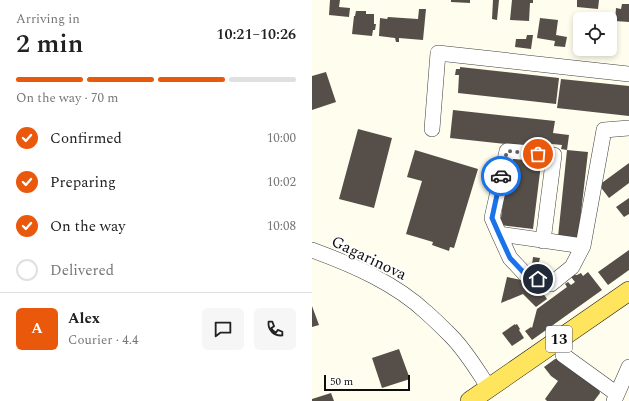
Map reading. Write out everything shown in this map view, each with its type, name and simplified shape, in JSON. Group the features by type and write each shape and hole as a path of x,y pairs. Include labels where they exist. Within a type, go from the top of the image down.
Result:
{"main road":[{"name":"13","path":"470,401 629,291"}],"street":[{"path":"432,129 438,53 629,74"},
{"path":"543,240 554,155 507,151 492,218 510,258 525,274 551,284 572,267 583,246 604,130 629,128"},
{"path":"499,234 583,246"},
{"name":"Gagarinova","path":"312,250 357,268 386,283 410,299 452,337 489,388"},
{"path":"564,355 620,393 629,367"}],"building":[{"path":"330,0 340,0 339,7 350,8 349,17 329,15"},
{"path":"451,0 470,0 470,3 451,2"},
{"path":"493,0 499,0 497,20 492,19"},
{"path":"512,0 533,0 533,3 530,3 529,21 510,20"},
{"path":"577,0 599,0 598,9 577,7"},
{"path":"622,4 629,4 629,22 617,21 616,8 621,9"},
{"path":"419,9 426,9 423,40 399,38 399,42 396,42 395,38 379,36 380,18 387,19 388,17 418,19"},
{"path":"356,11 366,11 366,14 374,14 374,24 376,24 372,36 352,34"},
{"path":"540,18 558,20 556,35 567,37 565,47 554,46 555,41 537,38"},
{"path":"527,35 533,35 531,49 515,47 516,39 526,39"},
{"path":"460,67 559,78 556,104 458,93 459,75 455,75 456,69 460,69"},
{"path":"326,72 336,102 312,110 312,76"},
{"path":"561,79 629,86 629,116 557,108"},
{"path":"453,110 555,121 553,133 569,135 567,150 561,149 562,145 552,144 552,149 450,138"},
{"path":"358,129 392,138 374,208 339,199"},
{"path":"415,150 478,169 454,248 450,247 449,251 432,245 433,242 406,234 422,181 407,177"},
{"path":"567,150 588,152 578,239 558,237"},
{"path":"514,153 542,156 533,229 500,225 505,187 510,187"},
{"path":"629,163 629,183 609,198 599,185"},
{"path":"629,198 629,214 624,217 616,207"},
{"path":"629,250 629,270 608,285 598,272"},
{"path":"533,257 540,258 538,266 532,265"},
{"path":"588,272 602,290 532,340 525,331 531,327 532,328 537,309 567,287 565,284 568,282 571,285 575,282 571,277 581,273 583,276"},
{"path":"507,277 536,283 547,299 536,307 523,294 501,303"},
{"path":"312,306 319,325 312,327"},
{"path":"517,324 524,338 512,346 502,333"},
{"path":"399,349 410,379 382,388 372,358"},
{"path":"555,359 558,359 599,388 600,393 594,401 547,401 545,399 558,381 551,376 544,367"},
{"path":"331,393 334,401 312,401 312,399"}],"way so far":[{"path":"501,176 507,151 538,154"}],"route":[{"path":"501,176 492,218 510,258 525,274 538,279"}]}
